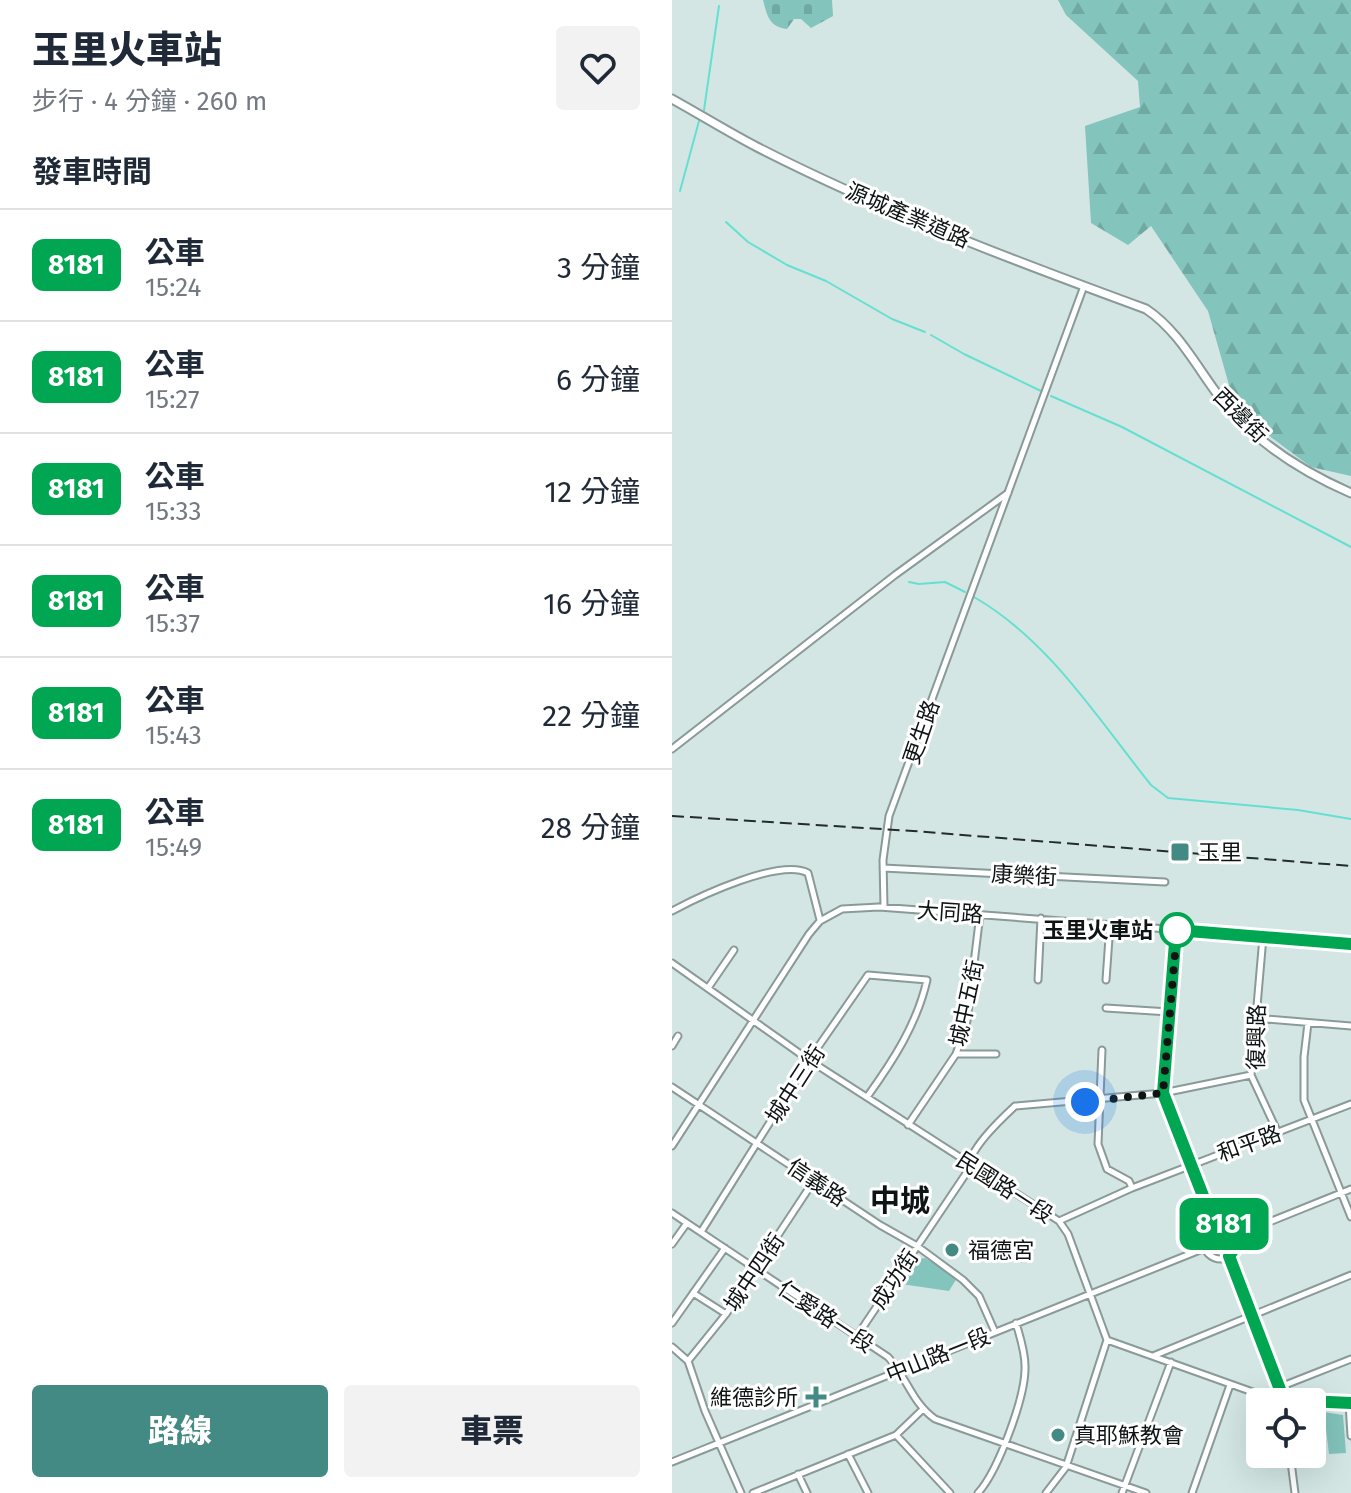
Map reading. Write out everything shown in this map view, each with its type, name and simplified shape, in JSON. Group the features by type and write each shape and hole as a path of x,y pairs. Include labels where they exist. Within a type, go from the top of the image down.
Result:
{"street":[{"name":"源城產業道路","path":"672,99 758,147 867,198 1152,313"},
{"name":"更生路","path":"884,907 883,868 889,816 1084,286"},
{"name":"西邊街","path":"1152,313 1165,322 1233,413 1301,468 1351,493"},
{"path":"672,749 1008,493"},
{"path":"672,911 752,876 798,868 808,873 820,921 672,1146"},
{"name":"康樂街","path":"883,868 1165,882"},
{"name":"大同路","path":"820,921 842,909 884,907 1351,943"},
{"name":"城中五街","path":"908,1125 956,1054 967,1021 980,914"},
{"path":"1038,980 1041,918"},
{"path":"1106,980 1110,924"},
{"path":"1176,930 1163,1093 1214,1224"},
{"name":"復興路","path":"1263,937 1251,1075 1278,1133"},
{"path":"708,988 734,950"},
{"name":"民國路一段","path":"672,963 809,1060 1059,1221 1068,1234 1107,1340"},
{"name":"城中三街","path":"701,1232 809,1060 868,975 927,980 922,1003 899,1048 867,1097"},
{"path":"1106,1008 1169,1012"},
{"path":"1254,1018 1351,1026"},
{"path":"1308,1023 1304,1100 1351,1217"},
{"path":"672,1046 678,1036"},
{"path":"1102,1050 1098,1144 1107,1169 1129,1181 1132,1188"},
{"path":"956,1054 996,1054"},
{"name":"成功街","path":"857,1336 967,1172 968,1162 999,1121 1015,1106 1163,1093 1251,1075"},
{"name":"信義路","path":"672,1087 880,1225 917,1246 975,1289 995,1332"},
{"name":"和平路","path":"1059,1221 1191,1164 1351,1104"},
{"name":"城中四街","path":"688,1361 726,1314 815,1179"},
{"path":"1237,1235 1351,1189"},
{"name":"仁愛路一段","path":"672,1213 888,1357 901,1371 911,1395 922,1410"},
{"path":"672,1244 687,1223"},
{"path":"1214,1224 1228,1225 1237,1235 1238,1244 1229,1256 1217,1258 1205,1248 1204,1235 1214,1224"},
{"path":"672,1323 725,1248"},
{"name":"中山路一段","path":"672,1462 1205,1248"},
{"path":"1229,1256 1280,1387 1351,1359"},
{"path":"1153,1356 1351,1275"},
{"path":"693,1293 726,1314"},
{"path":"978,1493 989,1479 1022,1392 1025,1367 1016,1323"},
{"path":"1046,1493 1066,1467 1107,1340 1246,1390"},
{"path":"672,1347 688,1361 718,1443 741,1493"},
{"path":"1122,1493 1171,1362"},
{"path":"1192,1493 1230,1385"},
{"path":"1326,1402 1350,1403 1351,1436"},
{"path":"753,1493 896,1435 922,1410 935,1419 1146,1493"},
{"path":"896,1435 950,1493"},
{"path":"848,1454 868,1493"},
{"path":"1292,1468 1295,1493"},
{"path":"798,1474 807,1493"}],"green space":[{"path":"763,0 832,0 833,16 811,28 801,19 794,19 787,29 781,28 770,19"},
{"path":"1058,0 1351,0 1351,476 1311,467 1232,408 1222,388 1229,385 1208,311 1151,226 1128,245 1091,223 1085,126 1140,107 1138,81 1066,15"},
{"path":"925,1258 957,1278 949,1291 901,1284 917,1259"},
{"path":"1326,1412 1343,1415 1346,1453 1329,1454"}],"waterway":[{"path":"704,110 719,6"},
{"path":"680,191 699,121"},
{"path":"726,222 748,242 787,265 826,281 892,319 925,332"},
{"path":"931,335 1041,391"},
{"path":"1051,396 1122,427 1351,547"},
{"path":"909,582 945,582 965,592"},
{"path":"974,597 1026,635 1049,658 1151,785 1168,798 1298,810 1351,819"}],"railway":[{"path":"672,816 913,831 1351,866"}],"bus line":[{"name":"8181","path":"1351,944 1270,935 1176,930 1163,1093 1214,1224 1228,1225 1237,1235 1238,1244 1229,1256 1284,1400 1351,1403"}],"place":[{"name":"玉里","path":"1180,852"},
{"name":"玉里火車站","path":"1177,930"},
{"name":"福德宮","path":"952,1250"},
{"name":"維德診所","path":"816,1397"},
{"name":"真耶穌教會","path":"1058,1435"}],"district":[{"name":"中城","path":"900,1201"}],"route":[{"path":"1085,1102 1163,1093 1177,930"}]}
